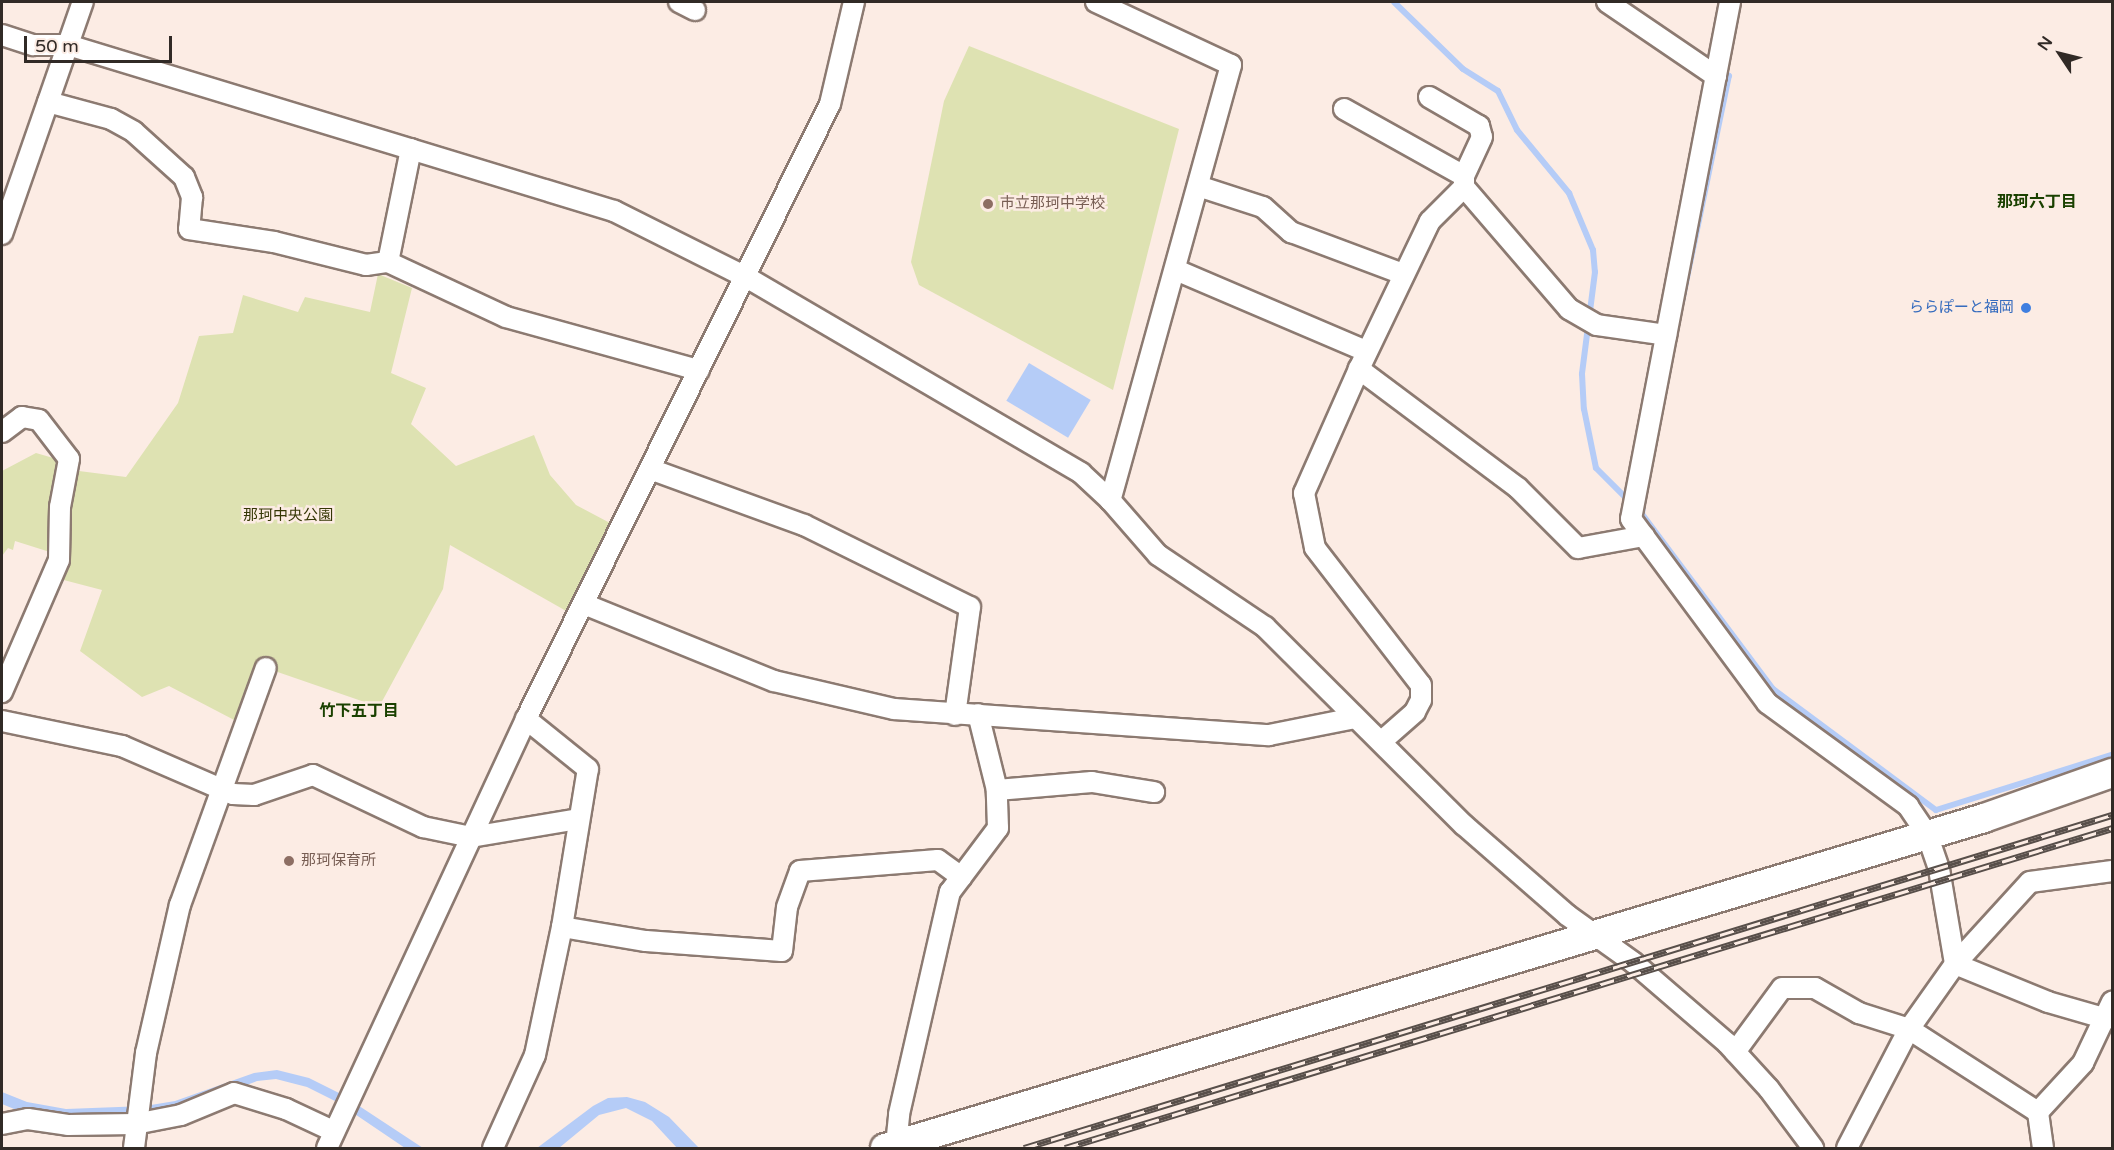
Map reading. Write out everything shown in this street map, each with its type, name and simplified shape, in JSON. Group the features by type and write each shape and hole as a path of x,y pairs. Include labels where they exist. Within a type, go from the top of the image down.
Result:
{"street":[{"path":"2,234 83,2"},
{"path":"1096,2 1231,65 1176,270 1110,500"},
{"path":"1607,2 1716,76"},
{"path":"1730,2 1631,519 1767,703 1908,806 1927,834 1942,881 1955,964"},
{"path":"2,1124 28,1119 68,1125 135,1124 181,1115 234,1093 286,1109 330,1140 526,720 830,104 850,4"},
{"path":"2,35 33,45 68,45 614,211 746,277 1081,473 1110,500 1158,555 1265,627 1464,825 1594,935 1634,963 1735,1052 1769,1089 1813,1149"},
{"path":"1382,741 1415,712 1421,700 1421,685 1315,548 1304,493 1366,351 1403,274 1430,221 1464,182 1482,136 1479,126 1429,97"},
{"path":"48,102 111,119 134,132 184,177 192,197 189,228 274,243 366,265 388,262 506,316 699,370"},
{"path":"1344,109 1464,182 1569,309 1597,325 1666,335"},
{"path":"388,262 411,149"},
{"path":"1198,186 1263,207 1291,232 1403,274"},
{"path":"1176,270 1366,351"},
{"path":"1359,369 1518,488 1578,548 1644,536"},
{"path":"2,432 22,417 39,420 69,459 60,507 59,560 2,692"},
{"path":"650,469 804,525 970,607 955,715"},
{"path":"584,603 774,681 894,709 1269,735 1355,718"},
{"path":"134,1149 135,1124 146,1053 180,905 266,668"},
{"path":"890,1147 950,892 998,828 997,790 978,714"},
{"path":"493,1149 535,1055 562,927 588,769 526,720"},
{"path":"2,721 122,746 222,787 233,794 254,795 312,775 423,827 471,837 578,819"},
{"path":"890,1147 1927,834 2112,773"},
{"path":"997,790 1092,782 1154,792"},
{"path":"562,927 646,941 782,951 787,907 800,871 938,860 961,877"},
{"path":"1847,1149 1909,1029 1955,964 2030,882 2112,871"},
{"path":"1955,964 2049,1002 2110,1011 2083,1064 2038,1112"},
{"path":"1735,1052 1782,988 1793,986 1815,988 1859,1013 1909,1029 2038,1112 2043,1149"}],"green space":[{"path":"969,46 1179,129 1113,390 919,285 911,262 944,101"},
{"name":"那珂中央公園","path":"378,274 412,288 391,373 426,388 411,424 456,466 534,435 550,475 576,505 610,523 568,612 450,545 443,589 379,707 266,668 238,722 169,686 142,697 80,651 102,590 56,578 66,508 79,471 126,477 178,403 199,336 233,333 243,295 298,312 305,297 370,312"},
{"path":"36,453 67,462 53,553 15,541 13,550 8,548 2,556 2,471"}],"water":[{"path":"1029,363 1091,400 1068,438 1006,401"},
{"path":"277,1070 309,1078 341,1094 423,1148 405,1148 337,1102 307,1087 276,1079 257,1081 177,1111 99,1122 24,1113 2,1104 2,1092 27,1102 66,1109 145,1106 175,1101 254,1073"},
{"path":"627,1097 645,1102 669,1117 699,1148 677,1148 652,1121 626,1108 599,1115 559,1148 537,1148 593,1106 608,1098"}],"waterway":[{"path":"1394,2 1463,69 1498,91 1517,130 1569,193 1593,250 1595,272 1582,374 1584,409 1596,468 1631,503"},
{"path":"1682,302 1729,76 1720,70"},
{"path":"1643,506 1642,514 1773,689 1936,810 2112,755"}],"railway":[{"path":"1024,1148 2112,815"},
{"path":"1065,1148 2112,828"}],"place":[{"name":"市立那珂中学校","path":"988,204"},
{"name":"ららぽーと福岡","path":"2026,308"},
{"name":"那珂保育所","path":"289,861"}],"district":[{"name":"那珂六丁目","path":"2037,202"},
{"name":"竹下五丁目","path":"359,711"}]}
